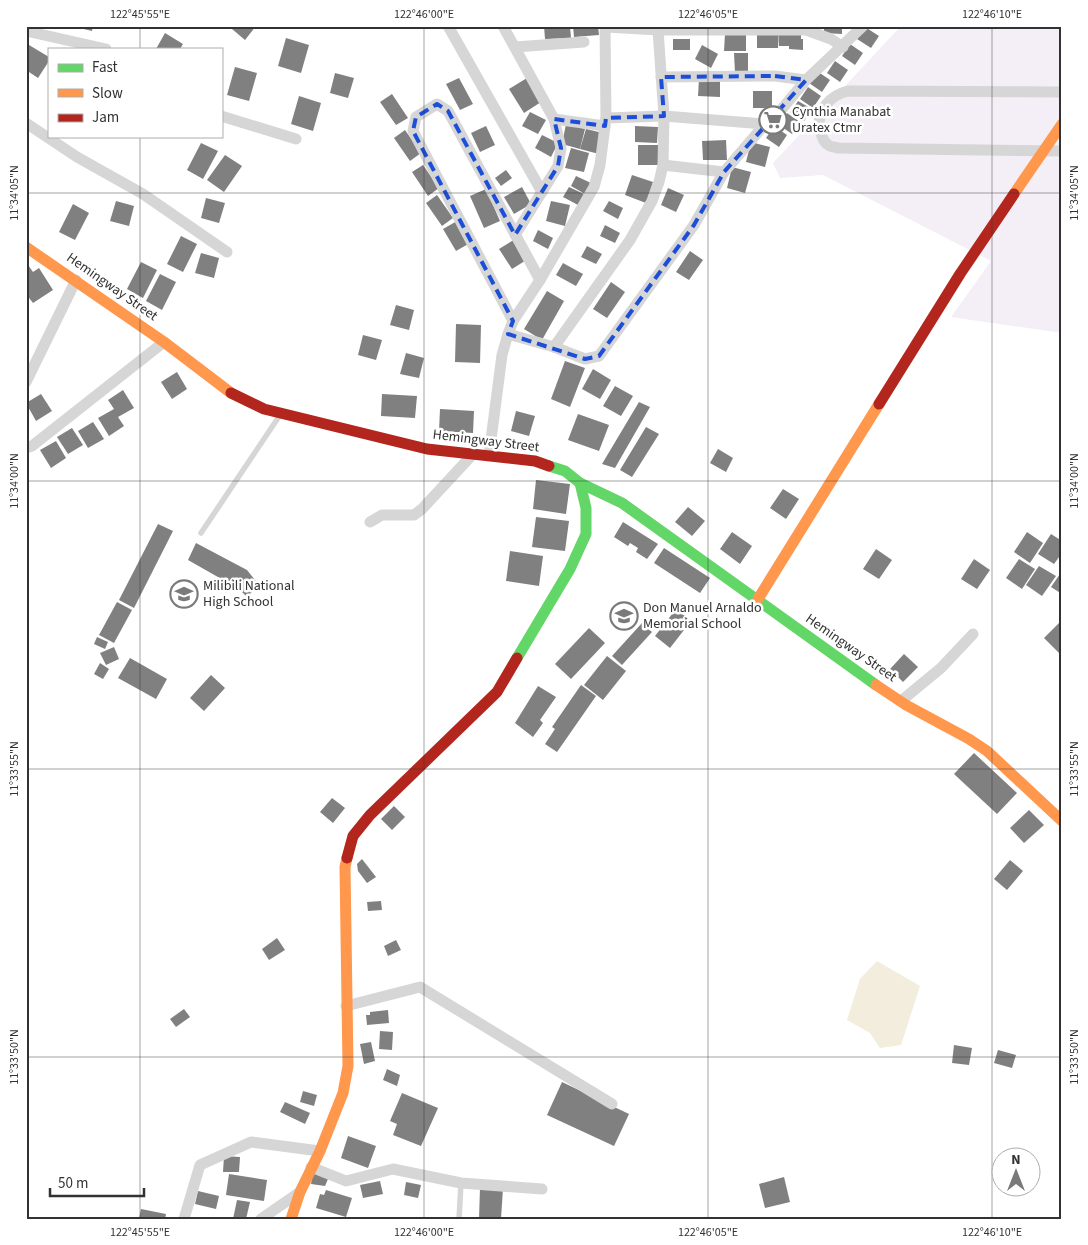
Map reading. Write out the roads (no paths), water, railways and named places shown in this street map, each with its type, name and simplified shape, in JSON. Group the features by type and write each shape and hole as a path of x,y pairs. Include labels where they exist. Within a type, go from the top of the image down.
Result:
{"main road":[{"path":"758,600 960,274 1062,124"},
{"name":"Hemingway Street","path":"26,247 164,342 232,394 264,409 427,449 535,461 565,470 580,482 622,503 902,701 969,738 987,751 1062,821"},
{"path":"291,1219 300,1192 320,1151 343,1093 348,1066 345,867 353,836 370,815 497,692 570,568 586,534 586,508 580,482"}],"street":[{"path":"448,26 542,192"},
{"path":"503,26 554,119 561,148 558,166 514,235"},
{"path":"508,334 554,347 585,359 598,356 694,225 724,172 765,124 782,110 806,80 863,26"},
{"path":"489,455 502,355 513,321 540,280 594,187 600,165 605,122 606,27 658,30 806,30 831,39 843,47"},
{"path":"554,347 630,240 652,201 660,182 663,165 664,116 658,30"},
{"path":"26,31 49,31 103,48"},
{"path":"514,47 584,42"},
{"path":"661,77 775,76 806,80"},
{"path":"1062,92 848,91 836,95 825,105 819,125 823,139 828,145 838,148 1062,151"},
{"path":"513,321 413,131 416,117 437,104 448,111 540,280"},
{"path":"222,116 296,139"},
{"path":"554,119 605,122 664,116 765,124"},
{"path":"26,123 48,138"},
{"path":"48,138 76,157 143,194 227,252"},
{"path":"663,165 724,172"},
{"path":"26,382 76,280"},
{"path":"26,448 32,446 164,342"},
{"path":"370,522 382,515 414,515 422,509 473,454"},
{"path":"902,701 941,668 973,634"},
{"path":"346,1006 420,987 612,1104"},
{"path":"184,1219 200,1165 251,1142 320,1151"},
{"path":"311,1167 346,1181 393,1169 461,1183 542,1189"},
{"path":"262,1219 300,1192"}],"lane":[{"path":"201,533 281,413"},
{"path":"459,1219 461,1183"}],"place":[{"name":"Cynthia Manabat Uratex Ctmr","path":"773,120"},
{"name":"Milibili National High School","path":"184,594"},
{"name":"Don Manuel Arnaldo Memorial School","path":"624,616"}]}
